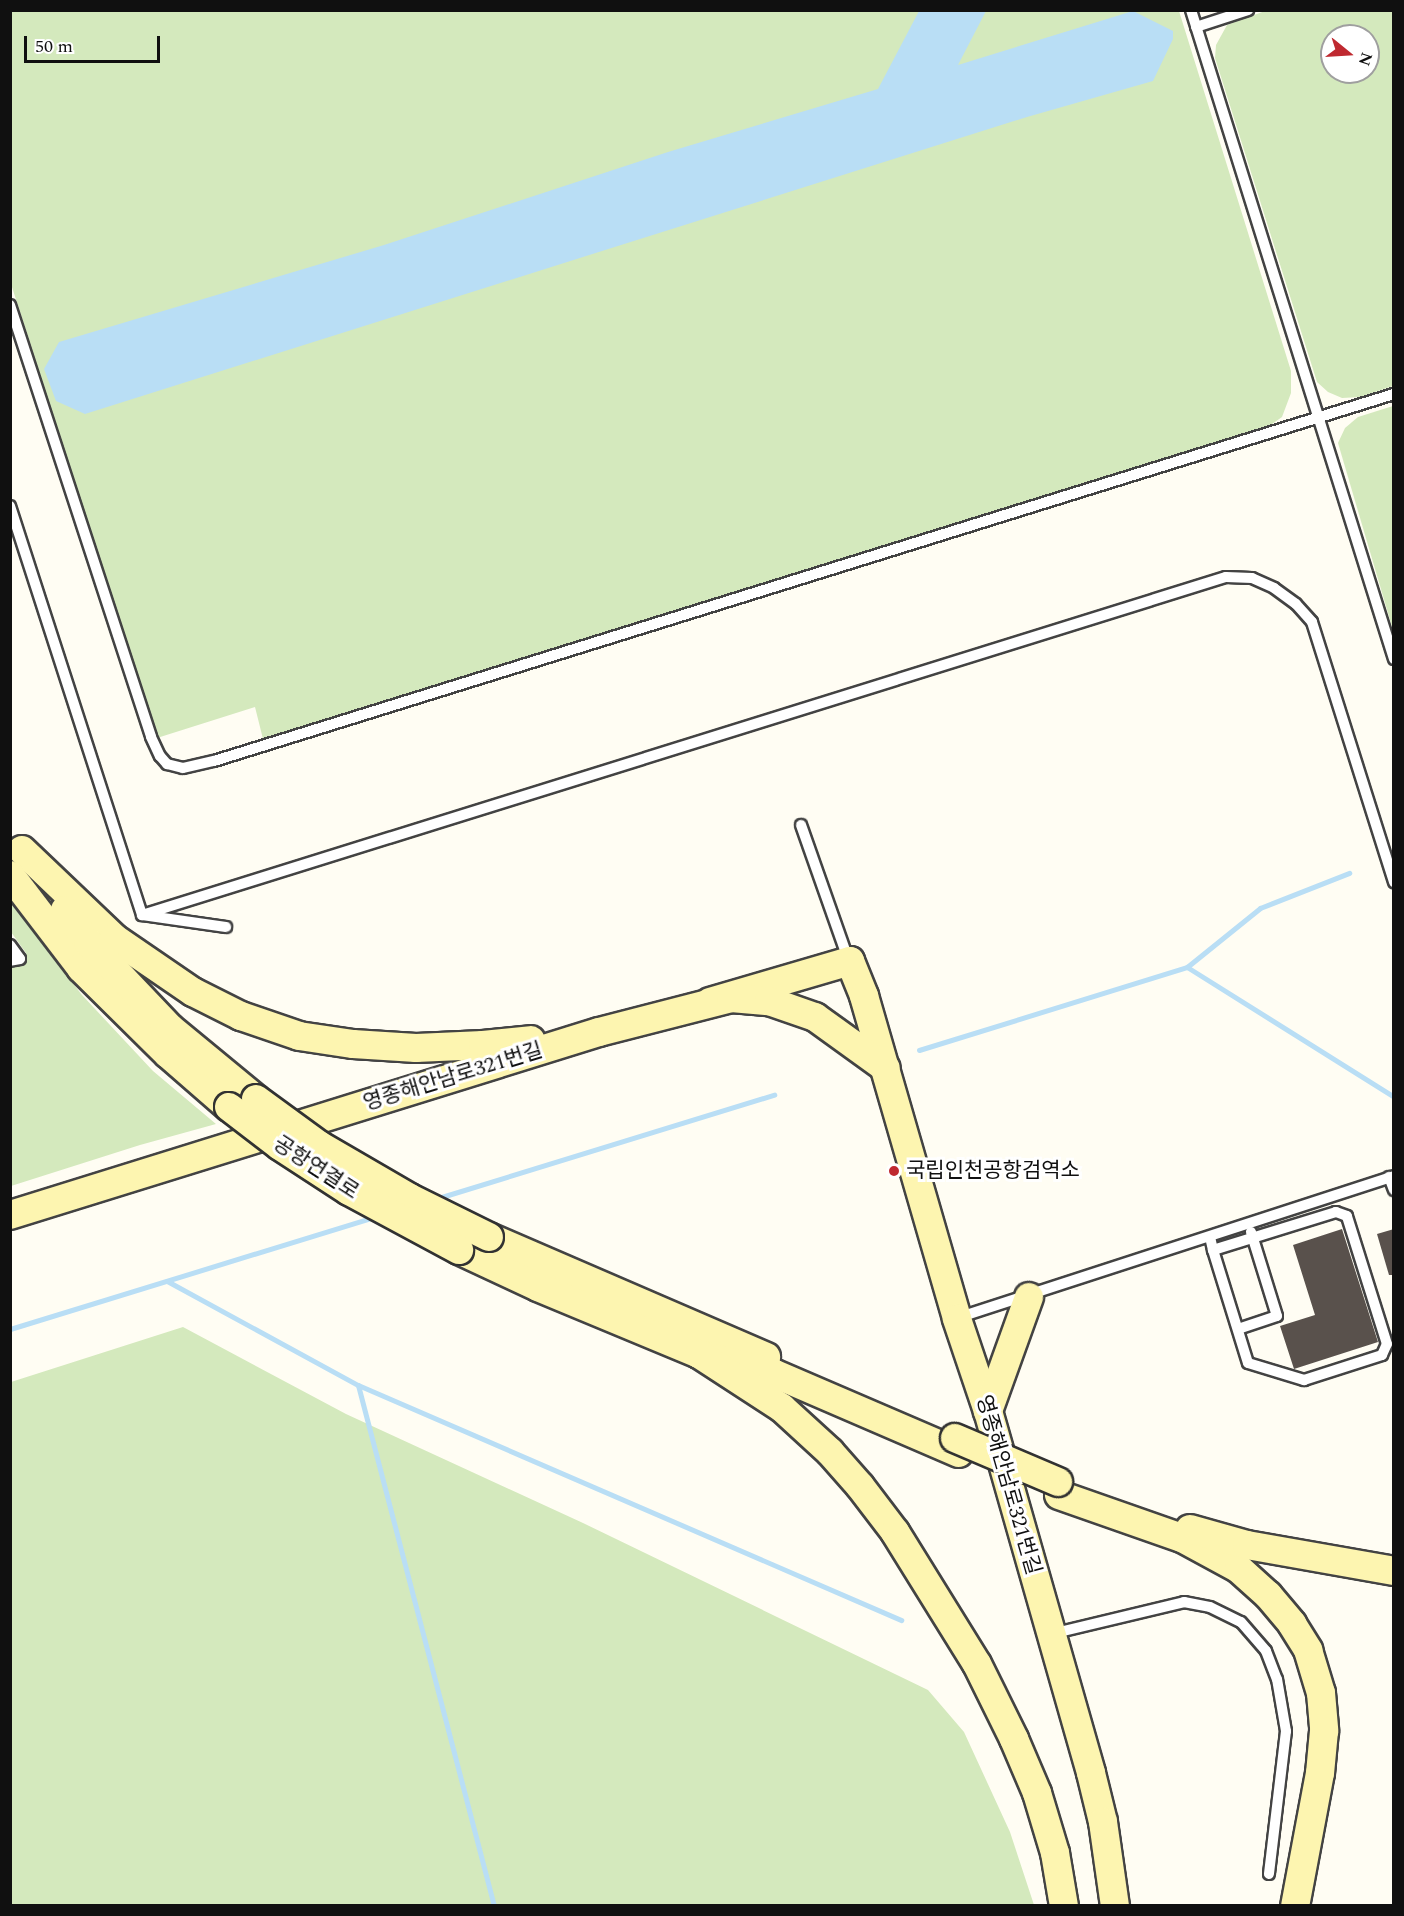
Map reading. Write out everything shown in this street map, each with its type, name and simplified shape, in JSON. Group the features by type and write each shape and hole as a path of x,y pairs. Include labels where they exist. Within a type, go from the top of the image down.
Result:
{"street":[{"path":"14,852 97,923 156,969 193,992 241,1016 299,1036 353,1044 416,1048 483,1045 599,1032"},
{"name":"공항연결로","path":"14,852 88,942 171,1028 256,1100 329,1151 410,1198 489,1237 957,1446"},
{"name":"공항연결로","path":"14,852 81,968 168,1054 229,1107 280,1146 349,1191 459,1250 538,1287 699,1354"},
{"path":"710,1002 850,961"},
{"name":"영종해안남로321번길","path":"850,961 864,996 886,1068 957,1318 988,1411 1051,1634 1102,1822 1115,1905"},
{"name":"영종해안남로321번길","path":"10,1215 599,1032 710,1002 748,998 788,1005 830,1027 886,1068"},
{"path":"988,1411 1029,1297"},
{"path":"699,1354 773,1373 957,1446 1182,1538 1239,1569 1268,1596 1292,1624 1308,1650 1321,1693 1324,1731 1320,1773 1295,1905"},
{"path":"699,1354 782,1408 830,1452 860,1486 895,1532 977,1664 1014,1739 1037,1792 1055,1853 1064,1905"},
{"path":"1059,1488 1168,1523 1247,1545 1394,1571"}],"lane":[{"path":"1191,10 1316,417 1394,659"},
{"path":"1196,27 1248,10"},
{"path":"10,305 151,737 160,756 167,764 183,768 256,748 1394,394"},
{"path":"10,506 142,915"},
{"path":"142,915 1227,577 1252,578 1274,588 1296,604 1312,622 1394,882"},
{"path":"801,825 850,961"},
{"path":"142,915 226,927"},
{"path":"10,945 20,959 10,962"},
{"path":"957,1318 1029,1297 1391,1176 1394,1190"},
{"path":"1210,1237 1213,1250 1248,1363 1304,1380 1382,1355 1387,1344 1347,1216 1336,1212 1213,1250"},
{"path":"1238,1329 1277,1316 1249,1224"},
{"path":"1051,1634 1184,1602 1210,1606 1241,1622 1266,1651 1277,1679 1286,1731 1269,1874"}],"green space":[{"path":"10,11 1179,11 1291,371 1291,393 1282,417 1272,424 1249,433 353,713 263,739 255,707 157,738 11,284"},
{"path":"1265,11 1393,11 1393,386 1360,397 1342,398 1328,392 1317,382 1215,58 1216,45 1227,25"},
{"path":"1394,406 1393,630 1338,443 1345,428 1358,417"},
{"path":"10,902 82,995 153,1071 216,1124 140,1145 11,1186 11,967 19,964 26,953 11,932"},
{"path":"183,1327 346,1414 583,1523 928,1690 964,1732 1010,1832 1034,1905 11,1905 11,1382"}],"water":[{"path":"919,11 986,11 958,65 1133,11 1173,31 1173,39 1153,81 1027,117 85,414 56,401 44,369 59,342 384,245 668,152 878,89"}],"building":[{"path":"1342,1229 1378,1342 1294,1369 1280,1326 1315,1315 1293,1245"},
{"path":"1394,1229 1394,1275 1389,1275 1377,1234"}],"waterway":[{"path":"919,1050 1187,967 1260,908 1349,873"},
{"path":"1187,967 1394,1097"},
{"path":"435,1199 774,1095"},
{"path":"10,1329 377,1216"},
{"path":"167,1281 358,1385 901,1620"},
{"path":"358,1385 494,1906"}],"place":[{"name":"국립인천공항검역소","path":"894,1171"}]}
